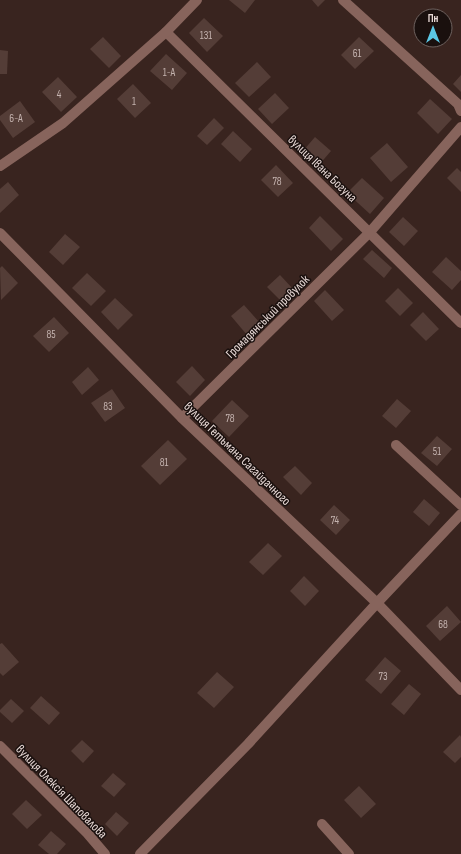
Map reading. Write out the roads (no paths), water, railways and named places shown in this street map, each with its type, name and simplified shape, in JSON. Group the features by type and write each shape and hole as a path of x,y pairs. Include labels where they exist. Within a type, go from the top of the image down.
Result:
{"street":[{"path":"0,166 63,123 166,32 197,0"},
{"path":"343,0 458,104 461,111"},
{"name":"вулиця Івана Богуна","path":"166,32 461,323"},
{"name":"Громадянський провулок","path":"182,418 370,232 461,127"},
{"name":"вулиця Гетьмана Сагайдачного","path":"0,233 182,418 377,603 461,690"},
{"path":"396,445 461,505"},
{"path":"140,854 248,744 461,514"},
{"name":"вулиця Олексія Шаповалова","path":"0,746 87,833 105,854"},
{"path":"322,824 350,854"}]}
